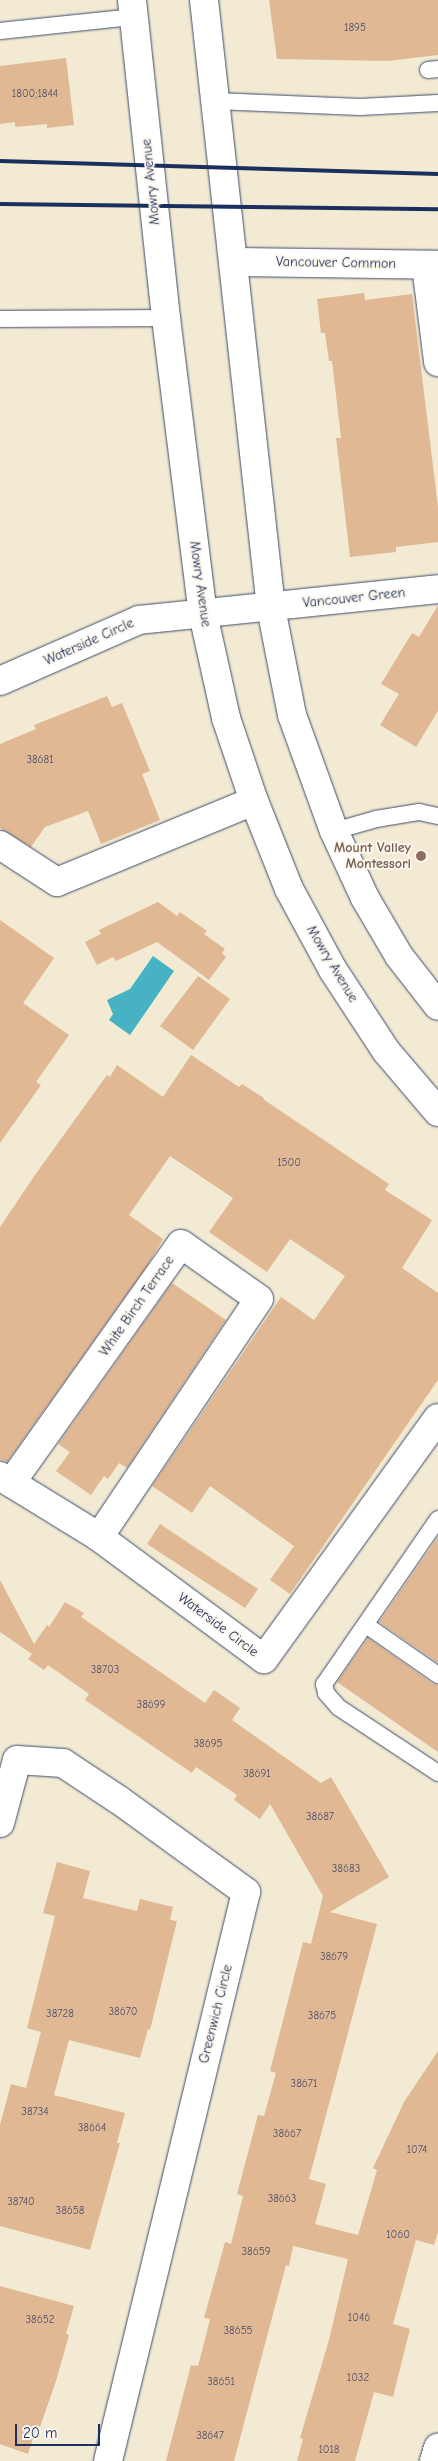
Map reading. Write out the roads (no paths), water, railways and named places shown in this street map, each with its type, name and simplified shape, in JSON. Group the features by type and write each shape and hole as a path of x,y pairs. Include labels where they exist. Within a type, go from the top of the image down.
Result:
{"street":[{"path":"204,0 271,608 292,715 334,832 365,898 399,956 438,1006"},
{"name":"Mowry Avenue","path":"133,8 166,318 203,614 226,718 254,801 289,889 333,970 386,1051 438,1112"},
{"name":"Vancouver Common","path":"234,262 432,265"},
{"path":"432,265 438,362"},
{"name":"Vancouver Green","path":"271,608 438,589"},
{"name":"Waterside Circle","path":"0,681 139,620 271,608"},
{"path":"0,845 57,882 254,801"},
{"name":"White Birch Terrace","path":"6,1479 181,1244 259,1299 99,1537"},
{"name":"Waterside Circle","path":"6,1479 99,1537 264,1659 438,1418"},
{"name":"Greenwich Circle","path":"0,1822 17,1760 62,1763 119,1800 246,1892 108,2461"},
{"path":"434,2461 438,2448"}],"lane":[{"path":"0,31 133,8"},
{"path":"215,101 360,107 438,103"},
{"path":"0,319 166,318"},
{"path":"334,832 371,820 419,812 438,816"},
{"path":"438,1520 324,1684 326,1694 338,1707 438,1773"},
{"path":"366,1625 438,1676"}],"water":[{"path":"153,956 174,971 130,1035 109,1020 113,1014 107,1000 130,989"}],"railway":[{"path":"0,161 438,174"},
{"path":"0,204 438,209"}],"place":[{"name":"Mount Valley Montessori","path":"421,856"}]}
